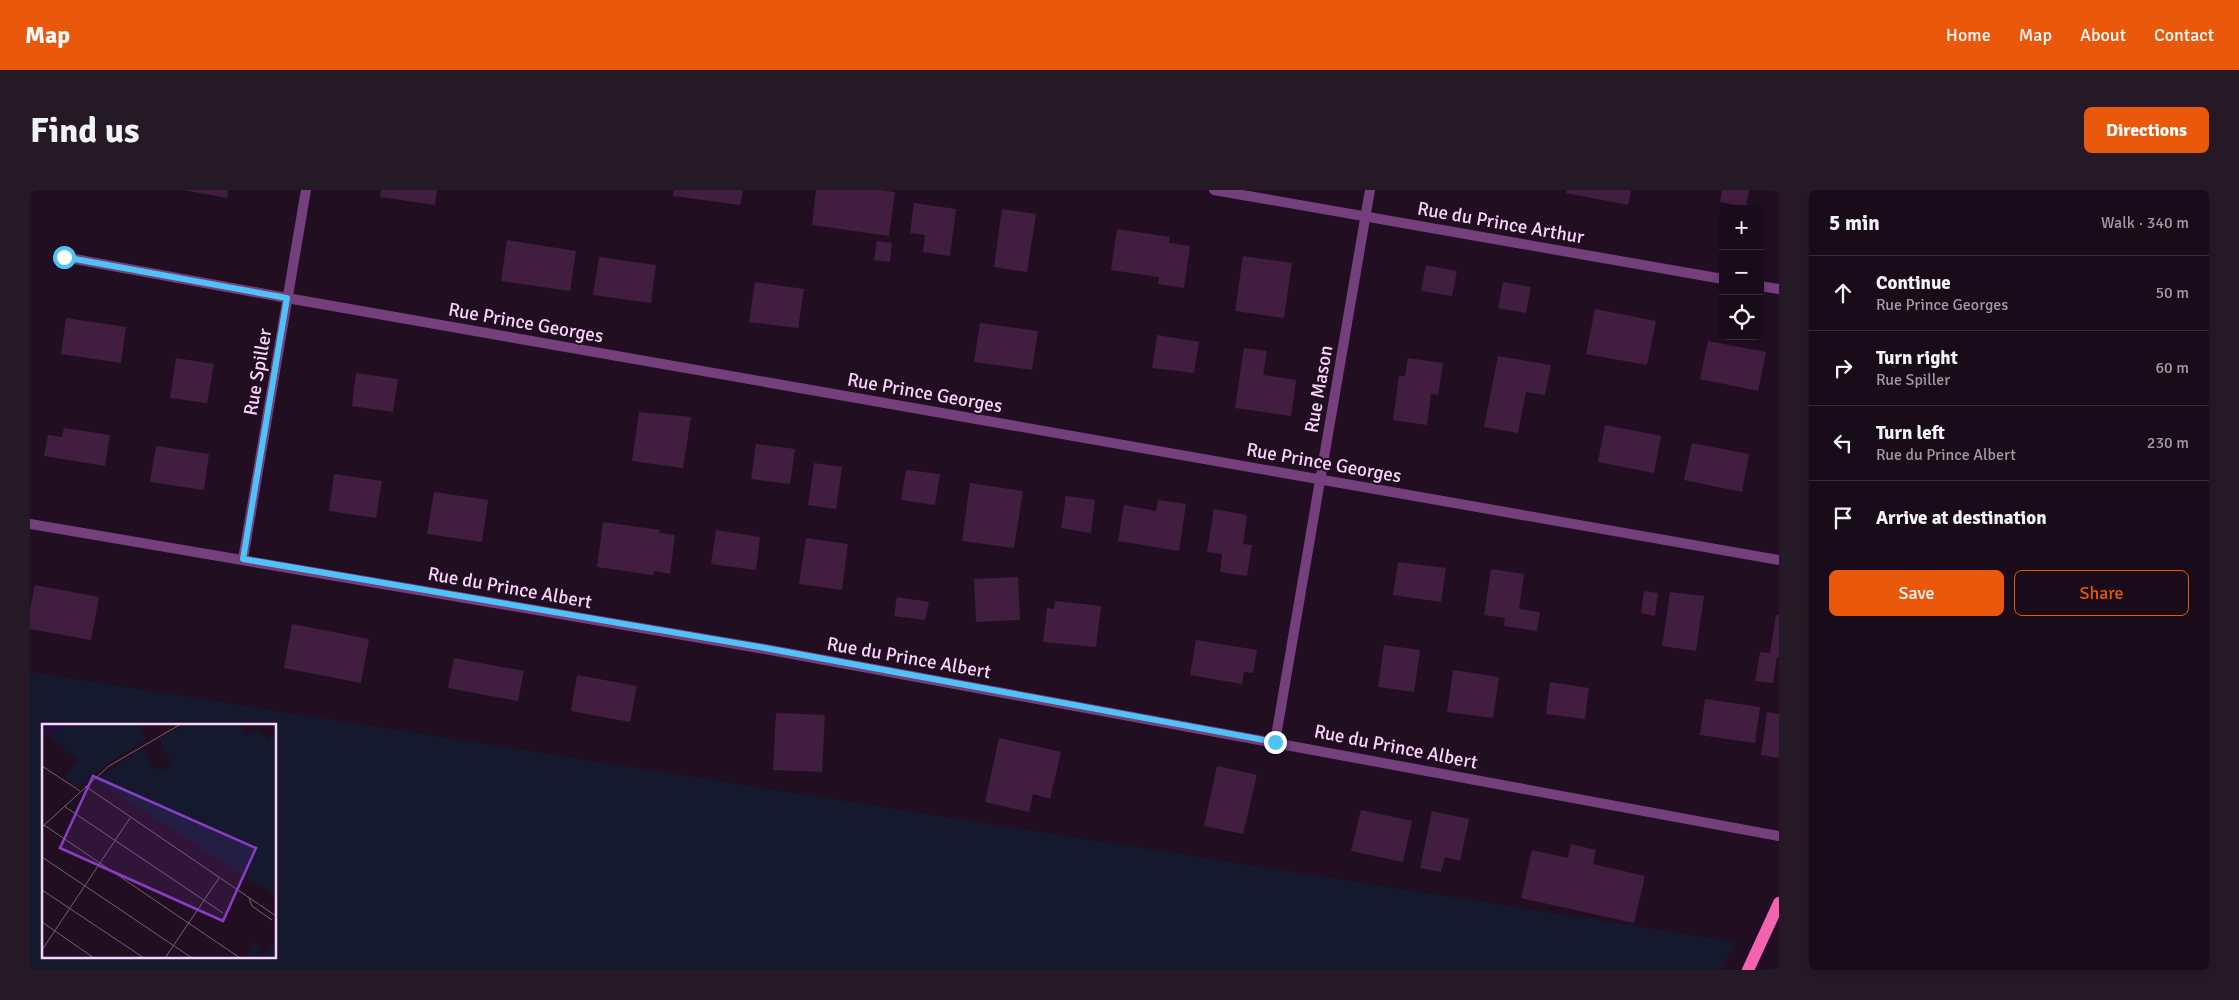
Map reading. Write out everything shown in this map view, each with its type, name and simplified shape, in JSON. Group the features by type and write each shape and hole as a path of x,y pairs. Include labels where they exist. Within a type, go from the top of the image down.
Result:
{"main road":[{"path":"1748,970 1779,904"}],"street":[{"name":"Rue Spiller","path":"243,559 306,190"},
{"name":"Rue du Prince Arthur","path":"1214,190 1719,278"},
{"name":"Rue Mason","path":"1275,742 1370,190"},
{"name":"Rue Prince Georges","path":"64,257 287,298 1779,560"},
{"path":"1764,287 1779,289"},
{"name":"Rue du Prince Albert","path":"30,524 765,648 1779,836"}],"shaded area":[{"path":"30,672 1735,942 1721,970 30,970"}],"building":[{"path":"183,190 228,190 227,198"},
{"path":"381,190 437,190 435,205 380,197"},
{"path":"674,190 743,190 740,205 673,196"},
{"path":"816,190 879,190 895,192 889,236 812,225"},
{"path":"1567,190 1631,190 1628,205 1566,193"},
{"path":"1722,190 1749,190 1746,205 1720,202"},
{"path":"914,203 956,209 950,256 923,252 925,235 910,233"},
{"path":"1002,209 1036,214 1027,272 994,267"},
{"path":"1117,229 1170,237 1169,243 1190,246 1184,288 1158,284 1159,277 1111,270"},
{"path":"507,240 576,251 570,291 501,281"},
{"path":"877,241 892,243 890,262 874,260"},
{"path":"1243,256 1292,263 1284,318 1235,311"},
{"path":"599,257 656,265 651,303 593,295"},
{"path":"1426,265 1457,271 1452,296 1421,291"},
{"path":"755,282 804,289 798,328 749,322"},
{"path":"1503,282 1531,287 1526,313 1498,308"},
{"path":"1595,309 1656,321 1647,365 1586,354"},
{"path":"66,318 126,327 121,363 61,354"},
{"path":"980,323 1038,331 1032,370 974,362"},
{"path":"1157,335 1199,342 1194,373 1152,368"},
{"path":"1708,341 1766,352 1758,391 1700,379"},
{"path":"1244,348 1267,351 1263,375 1296,380 1291,416 1235,408"},
{"path":"1498,356 1551,365 1545,395 1526,392 1518,433 1484,427"},
{"path":"176,358 214,364 207,403 170,398"},
{"path":"1408,358 1443,363 1438,395 1431,394 1427,425 1393,420 1399,376 1405,376"},
{"path":"356,373 398,379 393,412 352,406"},
{"path":"639,412 691,417 683,468 632,461"},
{"path":"1605,425 1661,436 1654,473 1598,462"},
{"path":"64,428 110,435 105,466 44,456 48,435 62,437"},
{"path":"1692,443 1749,454 1742,492 1684,480"},
{"path":"756,444 795,449 790,484 751,479"},
{"path":"156,446 209,454 204,490 150,482"},
{"path":"814,463 842,467 836,509 808,505"},
{"path":"906,470 940,474 935,505 901,500"},
{"path":"334,474 382,481 376,518 329,511"},
{"path":"970,483 1023,491 1014,548 962,541"},
{"path":"434,492 488,500 482,542 427,534"},
{"path":"1066,496 1095,500 1091,533 1061,528"},
{"path":"1158,500 1186,504 1179,551 1118,541 1124,505 1156,511"},
{"path":"1214,509 1247,515 1243,544 1252,545 1247,576 1220,572 1222,554 1207,552"},
{"path":"603,522 660,530 659,533 675,535 670,574 654,571 653,575 597,567"},
{"path":"716,530 760,537 756,570 711,564"},
{"path":"806,538 848,544 842,590 799,584"},
{"path":"1398,562 1446,568 1441,602 1393,595"},
{"path":"1491,569 1524,574 1519,609 1540,612 1537,631 1504,626 1505,618 1484,615"},
{"path":"1018,577 1020,620 976,622 974,579"},
{"path":"35,585 99,597 91,640 30,629 30,609"},
{"path":"1644,591 1658,593 1655,616 1641,613"},
{"path":"1670,592 1704,596 1696,651 1662,646"},
{"path":"897,597 929,602 925,620 894,616"},
{"path":"1055,601 1101,606 1096,647 1043,642 1047,608 1054,609"},
{"path":"1776,615 1779,615 1779,658 1777,657 1773,683 1755,681 1760,652 1770,653"},
{"path":"292,624 369,639 361,683 284,668"},
{"path":"1196,640 1257,650 1253,673 1244,672 1242,684 1190,675"},
{"path":"1384,645 1420,650 1414,692 1378,687"},
{"path":"454,658 524,671 518,701 448,688"},
{"path":"1453,670 1499,677 1493,718 1447,712"},
{"path":"577,675 637,686 630,722 571,711"},
{"path":"1550,682 1589,688 1585,719 1546,714"},
{"path":"1705,699 1760,707 1755,743 1700,735"},
{"path":"1767,712 1779,714 1779,758 1761,755"},
{"path":"776,713 825,715 822,772 773,770"},
{"path":"999,738 1061,752 1050,799 1033,794 1029,812 985,802"},
{"path":"1217,766 1257,775 1243,834 1204,826"},
{"path":"1361,810 1412,821 1403,862 1351,851"},
{"path":"1432,811 1469,819 1460,861 1445,857 1441,872 1420,868"},
{"path":"1571,844 1596,850 1593,864 1645,876 1634,923 1521,898 1532,850 1568,858"}],"route":[{"path":"64,257 287,298 243,559 765,648 1275,742"}]}
